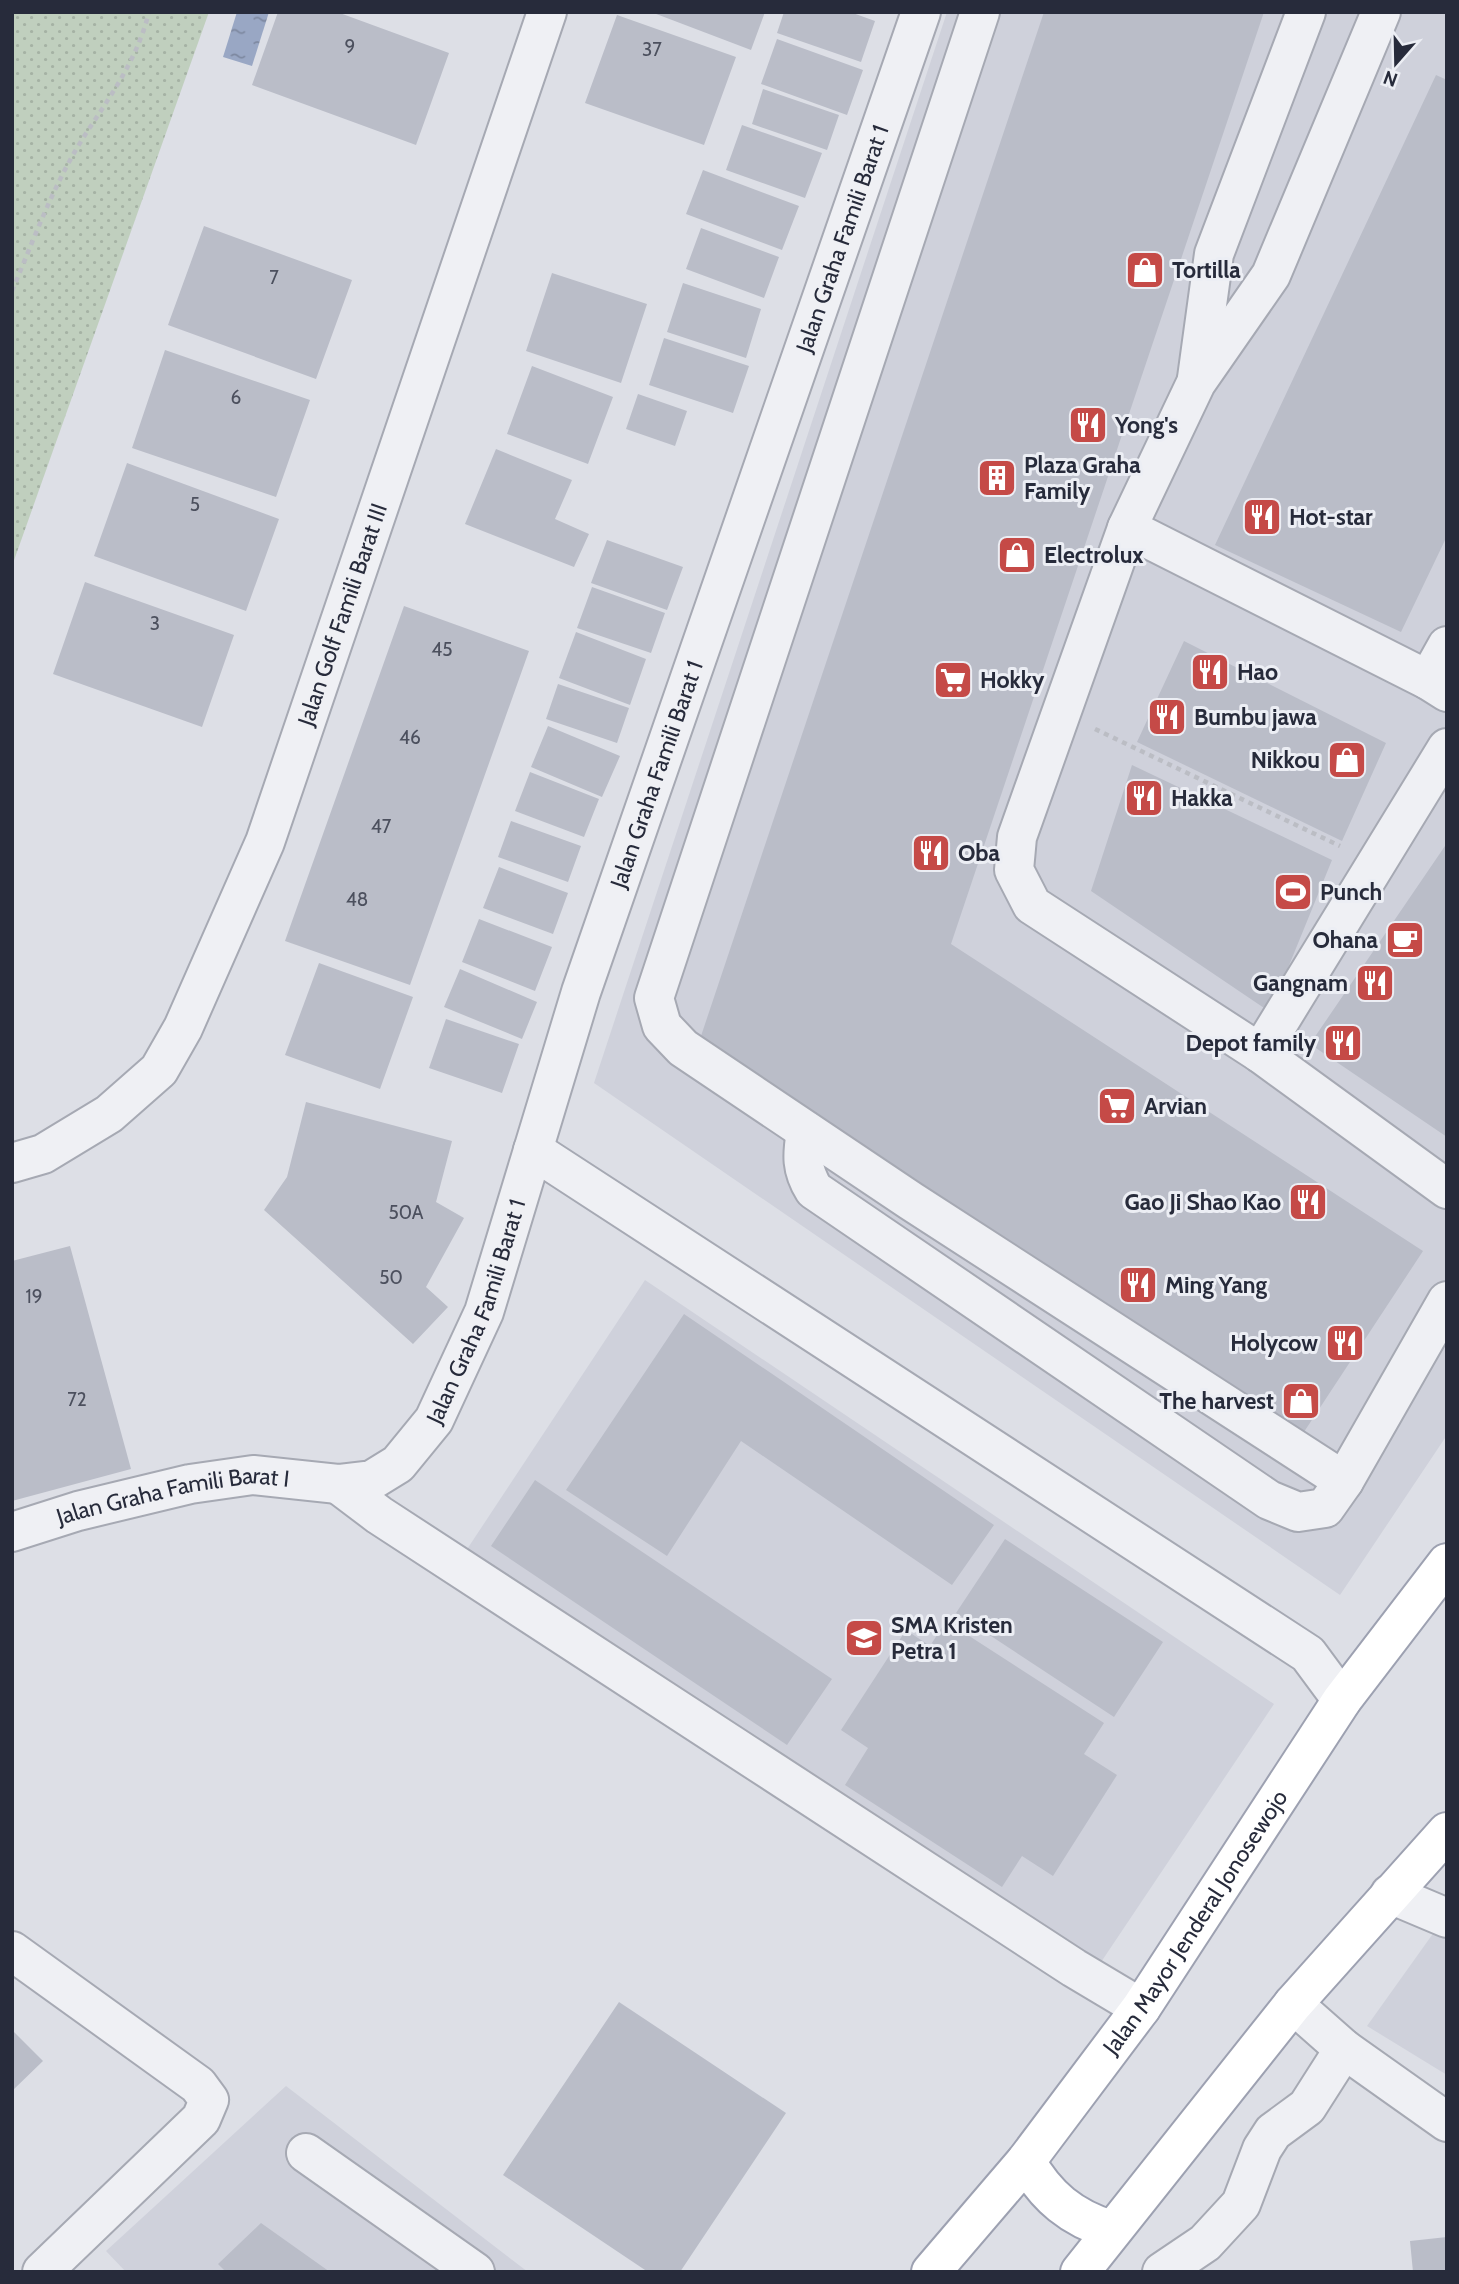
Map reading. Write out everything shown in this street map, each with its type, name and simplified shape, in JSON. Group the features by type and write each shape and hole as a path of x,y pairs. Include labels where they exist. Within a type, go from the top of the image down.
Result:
{"main road":[{"name":"Jalan Mayor Jenderal Jonosewojo","path":"931,2272 1026,2161 1140,2008 1342,1700 1447,1563"},
{"path":"1080,2272 1293,2004 1447,1832"},
{"path":"1026,2161 1037,2181 1069,2212 1111,2230"}],"street":[{"name":"Jalan Golf Famili Barat III","path":"28,1159 109,1114 159,1070 183,1028 265,842 547,12"},
{"name":"Jalan Graha Famili Barat 1","path":"338,1484 372,1480 398,1464 433,1420 484,1312 581,992 921,12"},
{"path":"980,12 654,998 662,1026 683,1048 1344,1481"},
{"path":"1196,383 1213,254 1306,12"},
{"path":"1381,12 1271,275 1196,383 1127,528 1017,837 1014,870 1032,905 1261,1053 1447,1189"},
{"path":"1213,254 1271,275"},
{"path":"1127,528 1437,686 1447,646"},
{"path":"1261,1053 1374,863 1447,748"},
{"path":"806,1131 801,1161 805,1176 814,1190 1269,1500 1297,1512 1325,1508 1344,1481 1447,1301"},
{"path":"533,1150 1308,1654 1342,1700"},
{"name":"Jalan Graha Famili Barat I","path":"12,1532 78,1511 190,1484 253,1475 338,1484"},
{"path":"338,1484 414,1538 1074,1968 1140,2008"},
{"path":"1390,1894 1447,1918"},
{"path":"12,1951 198,2085 209,2100 201,2119 42,2272"},
{"path":"1293,2004 1345,2049 1447,2122"},
{"path":"1163,2272 1205,2243 1241,2204 1262,2149 1273,2132 1307,2107 1345,2049"},
{"path":"306,2153 475,2272"}],"path":[{"path":"12,291 67,170 85,136 127,71 149,12"},
{"path":"1060,712 1374,863"}],"shaded area":[{"path":"947,12 1447,12 1447,1435 1340,1595 594,1083"},
{"name":"SMA Kristen Petra 1","path":"645,1280 1274,1704 1083,1989 452,1572"},
{"path":"1447,1914 1447,2075 1367,2026"},
{"path":"286,2086 528,2272 126,2272 106,2251"}],"green space":[{"path":"12,12 209,12 12,566"}],"water":[{"path":"237,12 269,12 252,66 223,57"}],"building":[{"path":"278,12 337,12 449,53 416,145 252,85"},
{"path":"651,12 765,12 751,50"},
{"path":"784,12 850,12 875,21 861,62 777,33"},
{"name":"Plaza Graha Family","path":"1044,12 1264,12 951,944 1423,1251 1302,1435 699,1042"},
{"path":"617,15 736,57 704,145 585,103"},
{"path":"777,39 863,70 847,115 761,84"},
{"path":"1436,75 1447,80 1447,536 1401,632 1215,545"},
{"path":"763,89 839,115 827,150 752,124"},
{"path":"742,125 822,153 805,198 726,170"},
{"path":"703,170 799,206 782,250 686,214"},
{"path":"204,226 352,280 316,379 168,325"},
{"path":"701,228 779,257 764,298 686,269"},
{"path":"552,273 647,304 621,383 526,351"},
{"path":"683,283 761,309 746,358 667,332"},
{"path":"664,338 749,366 733,413 649,385"},
{"path":"165,350 310,400 276,497 132,448"},
{"path":"532,366 613,397 588,464 507,434"},
{"path":"638,394 687,411 675,446 626,429"},
{"path":"496,449 572,480 555,519 589,534 574,567 465,524"},
{"path":"127,463 279,519 246,611 94,556"},
{"path":"607,540 683,567 667,610 591,583"},
{"path":"85,582 234,635 202,727 53,674"},
{"path":"592,587 665,613 651,653 577,628"},
{"path":"404,606 529,651 410,985 285,941"},
{"path":"576,632 646,659 630,705 559,678"},
{"path":"1184,641 1386,743 1342,841 1137,742"},
{"path":"558,684 629,708 617,743 546,719"},
{"path":"548,726 620,756 602,797 531,767"},
{"path":"1132,765 1332,860 1270,1012 1091,891"},
{"path":"530,772 599,799 584,837 515,811"},
{"path":"511,821 581,846 568,882 498,857"},
{"path":"1447,843 1447,1137 1310,1044"},
{"path":"499,867 568,893 553,934 483,908"},
{"path":"479,919 552,947 535,991 462,962"},
{"path":"319,963 413,997 380,1089 285,1055"},
{"path":"460,969 537,1002 522,1039 444,1007"},
{"path":"446,1019 519,1044 502,1093 429,1068"},
{"path":"306,1102 452,1141 436,1202 464,1218 426,1287 448,1307 413,1344 264,1210 287,1177"},
{"path":"70,1246 131,1469 12,1501 12,1261"},
{"path":"684,1314 994,1525 952,1585 741,1441 667,1556 566,1490"},
{"path":"535,1480 832,1679 787,1745 491,1546"},
{"path":"1005,1539 1163,1642 1114,1717 956,1613"},
{"path":"946,1621 1104,1723 1084,1754 1117,1775 1053,1876 1022,1856 1002,1887 845,1785 868,1748 841,1730 906,1630 930,1646"},
{"path":"619,2002 786,2113 680,2272 648,2272 503,2175"},
{"path":"12,2030 43,2061 12,2091"},
{"path":"261,2223 330,2272 226,2272 218,2264"},
{"path":"1447,2237 1447,2272 1413,2272 1410,2241"}],"place":[{"name":"Tortilla","path":"1145,270"},
{"name":"Yong's","path":"1088,425"},
{"name":"Plaza Graha Family","path":"997,478"},
{"name":"Hot-star","path":"1262,517"},
{"name":"Electrolux","path":"1017,555"},
{"name":"Hao","path":"1210,672"},
{"name":"Hokky","path":"953,680"},
{"name":"Bumbu jawa","path":"1167,717"},
{"name":"Nikkou","path":"1347,760"},
{"name":"Hakka","path":"1144,798"},
{"name":"Oba","path":"931,853"},
{"name":"Punch","path":"1293,892"},
{"name":"Ohana","path":"1405,940"},
{"name":"Gangnam","path":"1375,983"},
{"name":"Depot family","path":"1343,1043"},
{"name":"Arvian","path":"1117,1106"},
{"name":"Gao Ji Shao Kao","path":"1308,1202"},
{"name":"Ming Yang","path":"1138,1285"},
{"name":"Holycow","path":"1345,1343"},
{"name":"The harvest","path":"1301,1401"},
{"name":"SMA Kristen Petra 1","path":"864,1638"}]}
